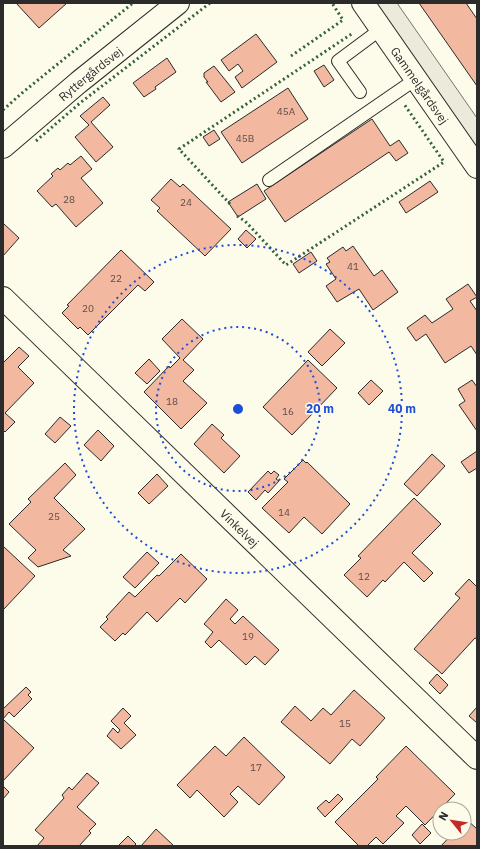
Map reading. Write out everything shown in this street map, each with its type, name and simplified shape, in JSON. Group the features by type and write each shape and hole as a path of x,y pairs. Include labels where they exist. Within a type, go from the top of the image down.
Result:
{"street":[{"name":"Ryttergårdsvej","path":"3,146 79,82 178,3"},
{"name":"Gammelgårdsvej","path":"363,3 416,79 474,156"},
{"name":"Vinkelvej","path":"3,298 477,758"}],"lane":[{"path":"360,92 338,60 381,29"},
{"path":"269,180 416,79"}],"shaded area":[{"path":"373,3 397,3 477,118 477,152"}],"building":[{"path":"16,3 67,3 39,28"},
{"path":"419,3 466,3 477,19 477,86"},
{"path":"256,34 277,62 242,88 235,77 243,71 238,64 229,71 221,60"},
{"path":"167,58 176,72 144,97 133,83"},
{"path":"324,65 334,80 324,87 314,71"},
{"path":"214,66 235,92 221,102 204,77 204,73"},
{"path":"288,88 308,119 242,163 221,132"},
{"path":"103,97 110,105 91,122 113,147 96,162 75,137 89,125 80,116"},
{"path":"372,119 390,146 399,140 408,153 396,161 389,152 285,222 264,191"},
{"path":"214,130 220,139 209,146 203,137"},
{"path":"81,156 92,169 81,178 103,203 76,227 56,204 52,207 37,191 53,176 51,174 58,168 60,170 68,163 70,165"},
{"path":"171,179 180,187 183,184 231,229 205,256 157,211 160,208 151,200"},
{"path":"430,181 438,192 406,213 399,202"},
{"path":"257,184 266,199 238,217 228,202"},
{"path":"3,223 19,238 3,256"},
{"path":"246,230 256,239 247,248 238,239"},
{"path":"353,246 374,276 382,270 398,292 373,310 359,289 337,302 326,286 336,279 326,264 330,262 327,258 343,247 346,251"},
{"path":"121,250 154,282 145,291 138,285 88,335 80,327 78,329 62,313 69,306 67,305"},
{"path":"311,252 317,261 299,273 293,264"},
{"path":"468,284 477,297 470,301 477,311 477,355 471,346 445,363 426,334 416,341 407,328 425,315 432,323 453,309 446,299"},
{"path":"182,319 203,339 183,360 194,370 183,381 207,403 181,429 144,392 169,366 170,368 180,358 162,339"},
{"path":"330,329 345,343 322,366 308,352"},
{"path":"19,347 29,356 18,367 34,383 5,413 15,422 5,432 3,430 3,363"},
{"path":"149,359 160,371 147,384 135,373"},
{"path":"308,360 337,388 292,435 263,407"},
{"path":"371,380 383,391 369,405 358,393"},
{"path":"472,380 477,387 477,431 459,405 465,401 458,389"},
{"path":"60,417 71,426 55,443 45,434"},
{"path":"212,424 224,435 221,438 240,456 224,473 194,444"},
{"path":"98,430 114,446 101,461 84,445"},
{"path":"477,451 477,468 469,473 461,462"},
{"path":"432,454 445,466 417,496 404,484"},
{"path":"303,460 306,463 307,462 350,504 322,534 304,517 289,533 262,508 288,482 284,479"},
{"path":"65,463 76,475 54,498 85,529 63,550 71,556 38,567 28,558 36,550 9,524 31,502 28,499"},
{"path":"268,471 271,474 274,471 279,475 276,479 279,481 268,493 265,490 256,500 248,492"},
{"path":"157,474 168,486 149,504 138,493"},
{"path":"414,498 441,524 412,553 433,573 424,582 404,562 385,582 383,580 367,597 344,575 361,558 358,556"},
{"path":"3,546 35,576 3,610"},
{"path":"147,552 159,563 135,588 123,577"},
{"path":"181,554 207,579 185,603 180,598 157,622 147,612 125,635 123,633 115,641 100,627 108,619 106,617 129,592 135,597"},
{"path":"469,579 477,587 477,639 475,638 442,674 414,649 460,598 455,594"},
{"path":"226,599 238,610 230,619 235,624 243,616 279,650 265,665 255,656 246,665 219,640 211,648 205,642 213,632 204,624"},
{"path":"437,674 448,685 440,694 429,683"},
{"path":"26,687 31,692 28,695 32,699 14,717 9,712 3,719 3,709"},
{"path":"354,690 385,718 360,746 352,739 330,764 281,722 295,706 311,721 323,708 331,715"},
{"path":"477,707 477,723 469,716"},
{"path":"123,708 131,716 124,723 136,735 121,749 107,736 113,728 118,733 120,730 111,721"},
{"path":"4,720 34,748 3,781 3,722"},
{"path":"244,737 285,777 259,805 238,786 230,794 238,802 224,817 197,790 190,798 177,785 215,746 226,756"},
{"path":"406,746 455,794 448,801 432,801 432,818 425,825 406,806 396,816 404,823 383,844 376,837 367,846 359,846 335,822 378,779 376,777"},
{"path":"87,773 99,783 77,807 96,824 89,831 91,833 79,846 37,846 44,838 35,830 64,798 62,795 69,787 72,790"},
{"path":"3,786 9,792 3,799"},
{"path":"338,794 343,799 325,817 317,808 326,800 329,803"},
{"path":"422,824 431,833 420,844 412,835"},
{"path":"472,824 477,829 477,846 441,846 446,841 472,841"},
{"path":"156,829 173,845 173,846 141,846"},
{"path":"128,836 136,844 134,846 118,846"}],"hedge":[{"path":"3,110 133,3"},
{"path":"36,141 80,103 210,3"},
{"path":"291,56 343,20 332,3"},
{"path":"230,204 179,149 353,33"},
{"path":"237,216 245,221 286,265 444,162 404,104"}]}
